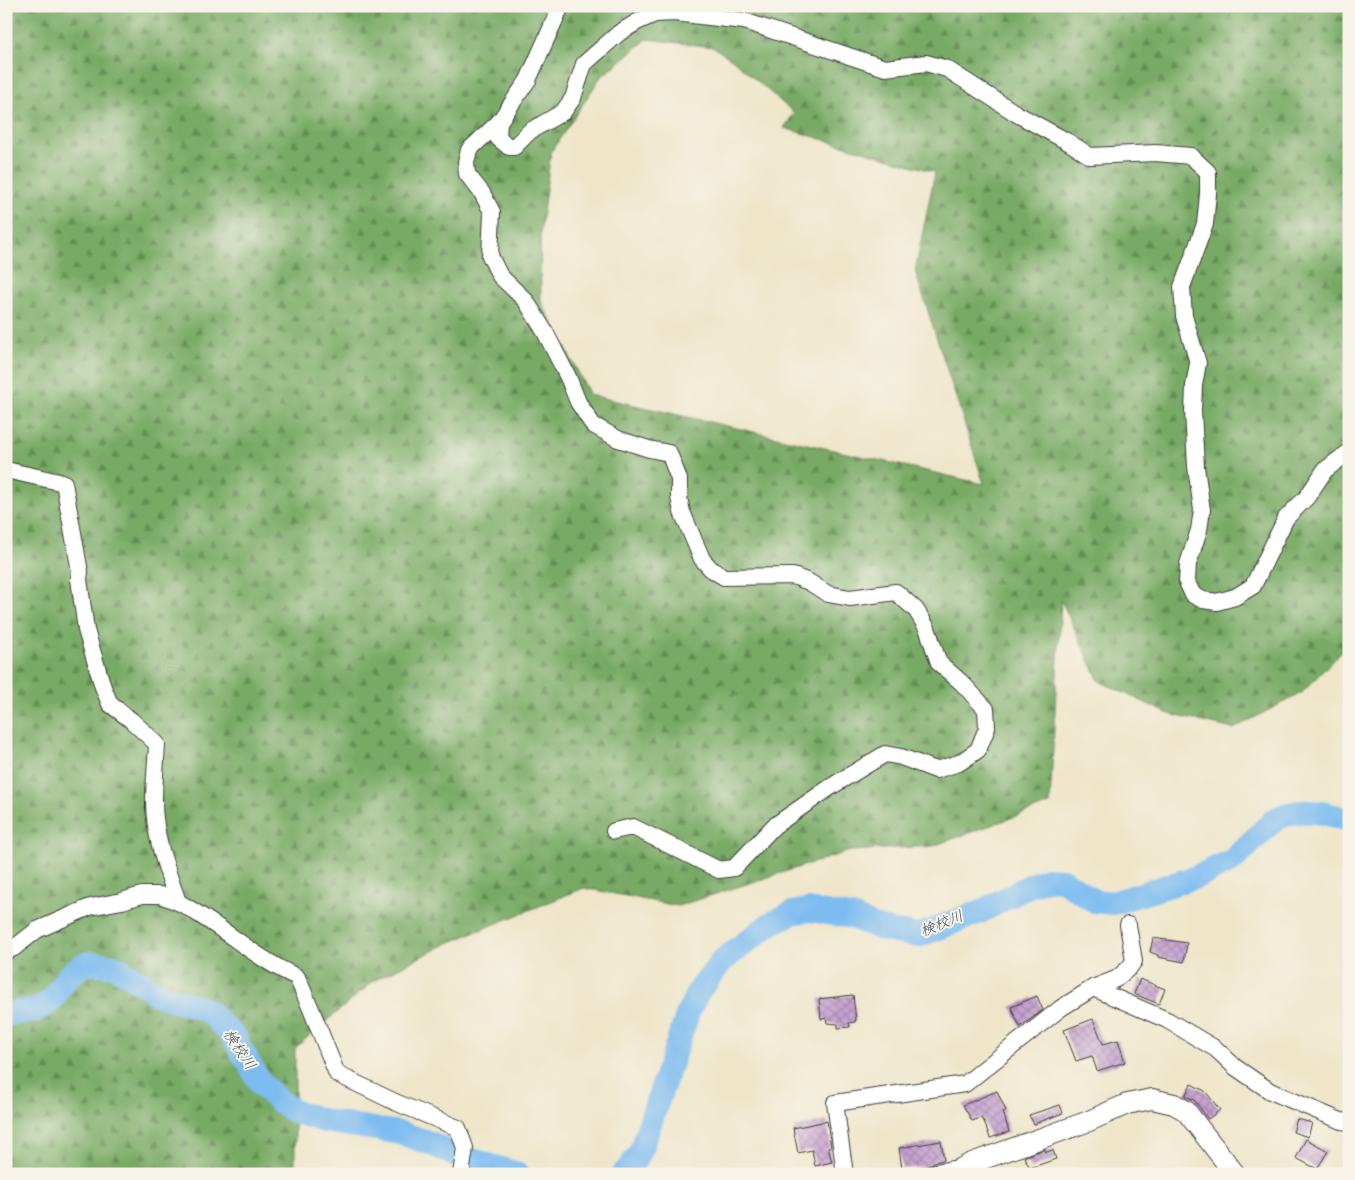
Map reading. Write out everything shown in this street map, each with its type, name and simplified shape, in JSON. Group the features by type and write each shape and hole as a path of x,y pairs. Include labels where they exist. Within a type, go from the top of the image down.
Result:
{"street":[{"path":"561,6 528,80 499,122 469,150 466,162 467,174 482,193 492,212 490,256 500,276 526,301 568,377 578,402 593,425 618,439 669,454 679,479 679,497 682,512 702,559 711,569 724,577 793,576 808,582 828,594 850,598 896,592 916,610 927,628 939,663 962,683 986,709 987,728 978,750 959,763 936,770 901,757 885,754 832,786 774,826 734,868 719,870 633,827 614,831"},
{"path":"499,122 498,138 508,148 514,147 530,131 563,112 573,98 584,64 619,33 636,22 655,14 674,13 744,21 885,68 926,63 947,69 1017,114 1090,156 1155,153 1191,156 1208,172 1205,224 1182,287 1184,316 1198,363 1194,386 1193,411 1196,467 1202,510 1199,530 1188,564 1187,582 1193,595 1203,600 1218,602 1235,597 1253,586 1286,518 1307,497 1325,470 1349,452"},
{"path":"6,470 64,483 80,572 79,579 86,630 103,687 110,704 131,720 156,744 154,803 156,830 178,902"},
{"path":"6,951 14,948 37,930 90,907 142,895 160,895 178,902 206,918 274,967 297,977 336,1074 458,1128 465,1148 461,1174"},
{"path":"845,1174 835,1103 965,1084 1061,1008 1093,988 1116,979 1129,968 1134,962 1128,925"},
{"path":"1093,988 1167,1020 1216,1049 1235,1067 1270,1091 1349,1122"},
{"path":"936,1174 958,1170 972,1163 1089,1121 1127,1104 1152,1099 1174,1104 1186,1111 1235,1174"}],"green space":[{"path":"6,6 1349,6 1349,643 1303,692 1233,729 1169,714 1099,681 1061,600 1050,804 933,846 850,851 678,906 584,888 448,943 375,980 295,1048 295,1174 6,1174","holes":["647,39 713,47 733,60 794,113 784,128 935,172 915,271 984,484 590,395 541,301 540,234 551,152 600,78"]}],"building":[{"path":"1153,938 1187,943 1184,962 1158,957 1158,955 1150,952"},
{"path":"1140,979 1165,989 1159,1004 1134,994"},
{"path":"853,995 856,1020 849,1023 850,1027 838,1028 838,1024 827,1023 826,1018 821,1019 819,999"},
{"path":"1037,996 1043,1010 1020,1027 1011,1007"},
{"path":"1093,1019 1103,1044 1118,1040 1125,1062 1097,1071 1092,1056 1076,1061 1064,1030"},
{"path":"1191,1084 1205,1091 1220,1110 1208,1119 1194,1100 1185,1096"},
{"path":"997,1091 1006,1111 1003,1112 1009,1132 990,1138 984,1121 981,1118 972,1121 963,1105"},
{"path":"1060,1105 1063,1113 1034,1124 1029,1115"},
{"path":"1297,1119 1312,1123 1308,1137 1293,1132"},
{"path":"827,1121 831,1147 828,1147 832,1162 815,1166 812,1150 798,1153 793,1128"},
{"path":"1306,1139 1328,1151 1317,1169 1296,1158"},
{"path":"941,1141 944,1160 934,1162 928,1166 902,1169 899,1148"},
{"path":"1045,1149 1046,1152 1053,1150 1056,1159 1030,1168 1024,1157"}],"waterway":[{"path":"1179,6 1187,8 1213,6"},
{"name":"検校川","path":"623,1174 630,1168 640,1152 688,1013 698,992 722,961 770,924 792,913 808,910 852,917 881,929 918,936 982,911 1033,884 1047,879 1063,880 1094,901 1113,903 1196,877 1232,861 1273,821 1291,813 1320,813 1349,820"},
{"name":"検校川","path":"6,1014 37,1010 52,1000 67,977 81,966 90,963 114,966 158,995 196,1006 210,1013 233,1036 261,1084 280,1102 293,1111 325,1121 400,1133 430,1143 457,1156"},
{"name":"検校川","path":"469,1159 518,1174"}]}
